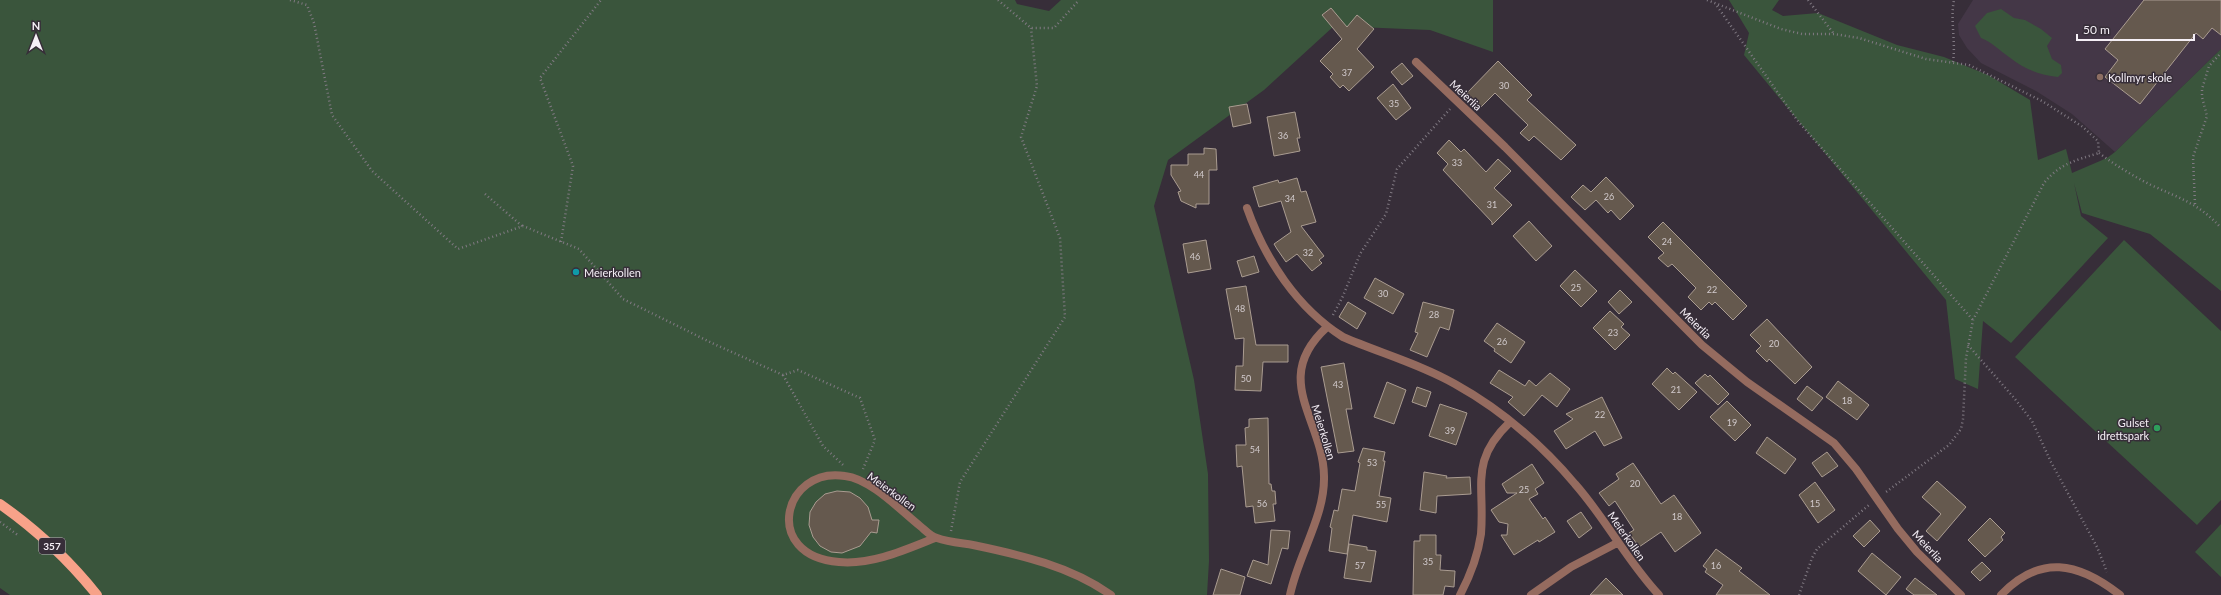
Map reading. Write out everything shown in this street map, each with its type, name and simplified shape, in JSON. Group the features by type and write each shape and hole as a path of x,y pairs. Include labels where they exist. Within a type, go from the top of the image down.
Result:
{"main road":[{"name":"357","path":"0,504 35,530 82,576 97,595"}],"street":[{"name":"Meierlia","path":"1416,62 1505,147 1702,345 1747,382 1834,443 1856,469 1876,500 1917,552 1961,595"},
{"name":"Meierkollen","path":"1247,208 1254,229 1290,289 1327,327 1343,337 1454,383 1510,422 1556,462 1577,486 1633,565 1659,595"},
{"name":"Meierkollen","path":"1290,595 1300,558 1318,513 1324,478 1320,449 1304,403 1301,375 1302,366 1310,345 1327,327"},
{"path":"1460,595 1469,579 1479,544 1481,518 1480,485 1485,456 1491,443 1510,422"},
{"name":"Meierkollen","path":"935,538 881,558 858,562 839,562 820,559 806,553 796,544 791,534 789,522 790,509 797,495 806,485 819,478 846,476 861,481 876,490 935,538 1032,559 1076,573 1111,595"},
{"path":"1531,595 1571,567 1618,543"},
{"path":"2001,595 2015,581 2028,573 2055,567 2077,571 2107,585 2120,595"}],"path":[{"path":"290,0 306,4 314,23 332,115 372,170 458,249 523,226"},
{"path":"561,242 572,166 540,78 601,0"},
{"path":"998,0 1031,28 1054,28 1079,0"},
{"path":"1707,0 1716,5 1781,29 1802,34 1834,34 1859,38 1926,59 1953,62 1983,71 2042,102 2093,136 2098,141 2099,153 2117,166 2150,184 2195,204 2210,215 2221,228"},
{"path":"1808,0 1834,34"},
{"path":"1953,62 1955,49 1953,20 1954,0"},
{"path":"1716,5 1797,120 1972,320"},
{"path":"950,541 960,482 1065,317 1060,238 1021,137 1038,86 1031,28"},
{"path":"2195,204 2193,157 2208,116 2202,97 2202,89 2208,66 2221,53"},
{"path":"1327,327 1343,296 1360,254 1386,214 1397,169 1457,102"},
{"path":"1799,595 1812,558 1817,550 1876,500 1950,445 1956,438 1963,418 1967,344 1972,320 1992,280 2051,174 2066,163 2099,153"},
{"path":"485,194 523,226 579,249 623,299 714,344 783,375 823,446 845,466"},
{"path":"1967,344 2015,399 2032,421 2057,475 2097,547 2106,567 2107,585"},
{"path":"783,375 798,370 860,398 875,440 863,468 861,481"},
{"path":"0,522 20,537"}],"shaded area":[{"name":"Kollmyr skole","path":"1973,0 2221,0 2221,49 2115,152 2072,114 2036,91 1981,63 1967,48 1959,35 1958,24"}],"green space":[{"path":"0,0 1015,0 1017,4 1049,11 1061,0 1493,0 1493,52 1430,30 1334,26 1264,90 1168,160 1154,206 1194,380 1208,474 1209,561 1207,595 10,595 0,588"},
{"path":"1729,0 1779,0 1772,10 1783,16 1818,13 1897,45 1944,57 1988,75 2030,100 2038,160 2066,149 2072,173 2107,158 2115,152 2221,49 2221,291 2150,234 2082,213 2074,183 2081,216 2108,238 2011,343 1983,321 1978,389 1955,379 1946,300 1744,55 1749,33"},
{"path":"2001,9 2014,18 2025,20 2041,29 2052,38 2047,46 2052,59 2061,65 2062,73 2058,77 2044,75 2026,68 1981,38 1975,26 1987,13"},
{"name":"Gulset idrettspark","path":"2124,240 2221,331 2221,500 2197,525 2015,357"},
{"path":"2221,524 2221,577 2195,552"}],"building":[{"path":"2144,0 2221,0 2221,35 2212,28 2203,39 2196,33 2140,104 2105,77 2118,60 2105,49"},
{"path":"1331,8 1347,27 1357,15 1374,29 1357,49 1374,67 1349,91 1343,85 1340,88 1330,77 1333,74 1320,61 1342,39 1322,15"},
{"path":"1498,61 1532,95 1527,100 1576,145 1561,160 1534,136 1529,141 1520,133 1528,125 1495,93 1481,107 1467,93"},
{"path":"1402,63 1413,76 1402,85 1391,72"},
{"path":"1393,84 1411,108 1396,120 1377,98"},
{"path":"1247,104 1251,123 1233,127 1229,107"},
{"path":"1295,112 1300,138 1297,138 1300,151 1274,156 1267,117"},
{"path":"1449,140 1461,152 1464,149 1486,172 1498,159 1511,171 1494,188 1512,205 1492,225 1492,222 1443,170 1448,164 1437,153"},
{"path":"1204,148 1216,149 1217,170 1209,170 1209,204 1196,204 1196,208 1181,201 1178,192 1181,191 1171,175 1171,165 1188,165 1188,154 1204,154"},
{"path":"1606,177 1634,206 1620,220 1611,210 1608,213 1596,200 1585,210 1571,197 1583,185 1591,192"},
{"path":"1297,178 1301,192 1306,191 1316,222 1301,226 1324,256 1319,260 1322,263 1312,271 1297,254 1286,262 1274,244 1291,232 1281,201 1259,207 1253,187 1278,180 1279,183"},
{"path":"1529,221 1552,246 1536,261 1513,236"},
{"path":"1663,222 1747,306 1733,320 1715,302 1712,305 1709,302 1701,310 1688,297 1696,288 1672,264 1668,267 1658,258 1664,253 1648,237"},
{"path":"1206,240 1211,269 1188,273 1183,244"},
{"path":"1254,256 1259,272 1242,277 1237,261"},
{"path":"1575,270 1597,291 1581,307 1560,286"},
{"path":"1375,278 1404,294 1393,314 1364,298"},
{"path":"1246,286 1256,345 1288,345 1288,362 1263,362 1261,391 1235,390 1236,366 1243,366 1244,338 1235,339 1226,289"},
{"path":"1620,290 1632,302 1619,314 1608,302"},
{"path":"1348,302 1366,313 1357,329 1339,317"},
{"path":"1423,302 1454,310 1449,330 1440,327 1427,357 1410,350 1418,333 1415,332"},
{"path":"1610,311 1624,324 1621,327 1630,335 1615,350 1593,328"},
{"path":"1767,319 1812,367 1795,384 1769,359 1767,362 1756,351 1761,346 1750,335"},
{"path":"1497,323 1525,342 1511,363 1494,351 1495,349 1484,341"},
{"path":"1344,363 1352,409 1346,409 1354,451 1338,453 1321,367"},
{"path":"1667,368 1673,374 1675,372 1697,392 1679,410 1652,384"},
{"path":"1499,370 1525,386 1529,380 1536,386 1550,373 1570,389 1557,407 1542,395 1524,416 1508,402 1513,397 1490,383"},
{"path":"1705,374 1708,377 1710,375 1729,394 1718,405 1695,383"},
{"path":"1838,381 1869,405 1857,420 1826,397"},
{"path":"1387,382 1406,390 1394,424 1374,417"},
{"path":"1807,386 1823,398 1812,411 1797,399"},
{"path":"1417,387 1431,392 1426,407 1412,402"},
{"path":"1602,397 1622,438 1604,446 1595,431 1566,449 1554,431 1573,419 1566,414"},
{"path":"1727,401 1751,425 1735,441 1710,417"},
{"path":"1440,404 1467,413 1456,445 1429,436"},
{"path":"1268,418 1269,484 1271,484 1272,491 1275,491 1276,504 1273,504 1275,521 1255,523 1253,506 1246,507 1242,466 1237,467 1236,445 1246,445 1245,428 1249,427 1249,419"},
{"path":"1767,437 1796,459 1785,474 1756,453"},
{"path":"1363,448 1385,452 1383,461 1385,461 1379,496 1391,498 1387,522 1353,515 1347,554 1329,551 1332,528 1330,527 1334,510 1338,511 1342,489 1355,491 1360,463 1358,462"},
{"path":"1827,452 1838,466 1822,477 1812,463"},
{"path":"1633,463 1661,504 1674,495 1701,533 1675,552 1661,532 1639,547 1629,533 1634,530 1615,501 1609,506 1599,493 1619,479 1616,474"},
{"path":"1532,464 1544,483 1535,489 1538,494 1529,499 1543,519 1545,517 1555,532 1539,542 1538,540 1514,555 1501,535 1507,535 1508,524 1499,522 1491,510 1517,493 1507,493 1502,484"},
{"path":"1424,472 1447,476 1446,478 1470,477 1471,494 1437,496 1436,513 1420,510"},
{"path":"1937,481 1966,507 1937,541 1926,531 1941,514 1922,497"},
{"path":"1815,482 1835,510 1818,523 1799,495"},
{"path":"837,491 850,492 860,498 868,507 872,520 879,520 877,533 871,532 860,546 842,553 831,552 820,546 813,537 809,525 810,512 816,502 825,494"},
{"path":"1581,512 1592,528 1579,538 1567,521"},
{"path":"1990,518 2005,533 2001,537 2003,540 1985,557 1968,540"},
{"path":"1870,520 1880,531 1864,547 1853,536"},
{"path":"1271,530 1290,531 1288,549 1282,548 1271,584 1247,576 1253,560 1268,565"},
{"path":"1420,535 1436,535 1436,555 1441,555 1440,570 1455,571 1454,587 1445,586 1443,595 1413,595 1414,541 1420,541"},
{"path":"1349,544 1367,547 1367,550 1376,551 1371,582 1344,578"},
{"path":"1716,549 1742,568 1739,571 1770,595 1716,595 1723,585 1705,572 1707,569 1703,566"},
{"path":"1872,553 1901,577 1886,595 1858,571"},
{"path":"1982,562 1991,571 1980,581 1971,572"},
{"path":"1221,569 1245,577 1240,595 1213,595"},
{"path":"1606,578 1623,595 1590,595"},
{"path":"1915,578 1937,595 1914,595 1906,589"}],"place":[{"name":"Kollmyr skole","path":"2100,77"},
{"name":"Meierkollen","path":"576,272"},
{"name":"Gulset idrettspark","path":"2157,428"}]}
